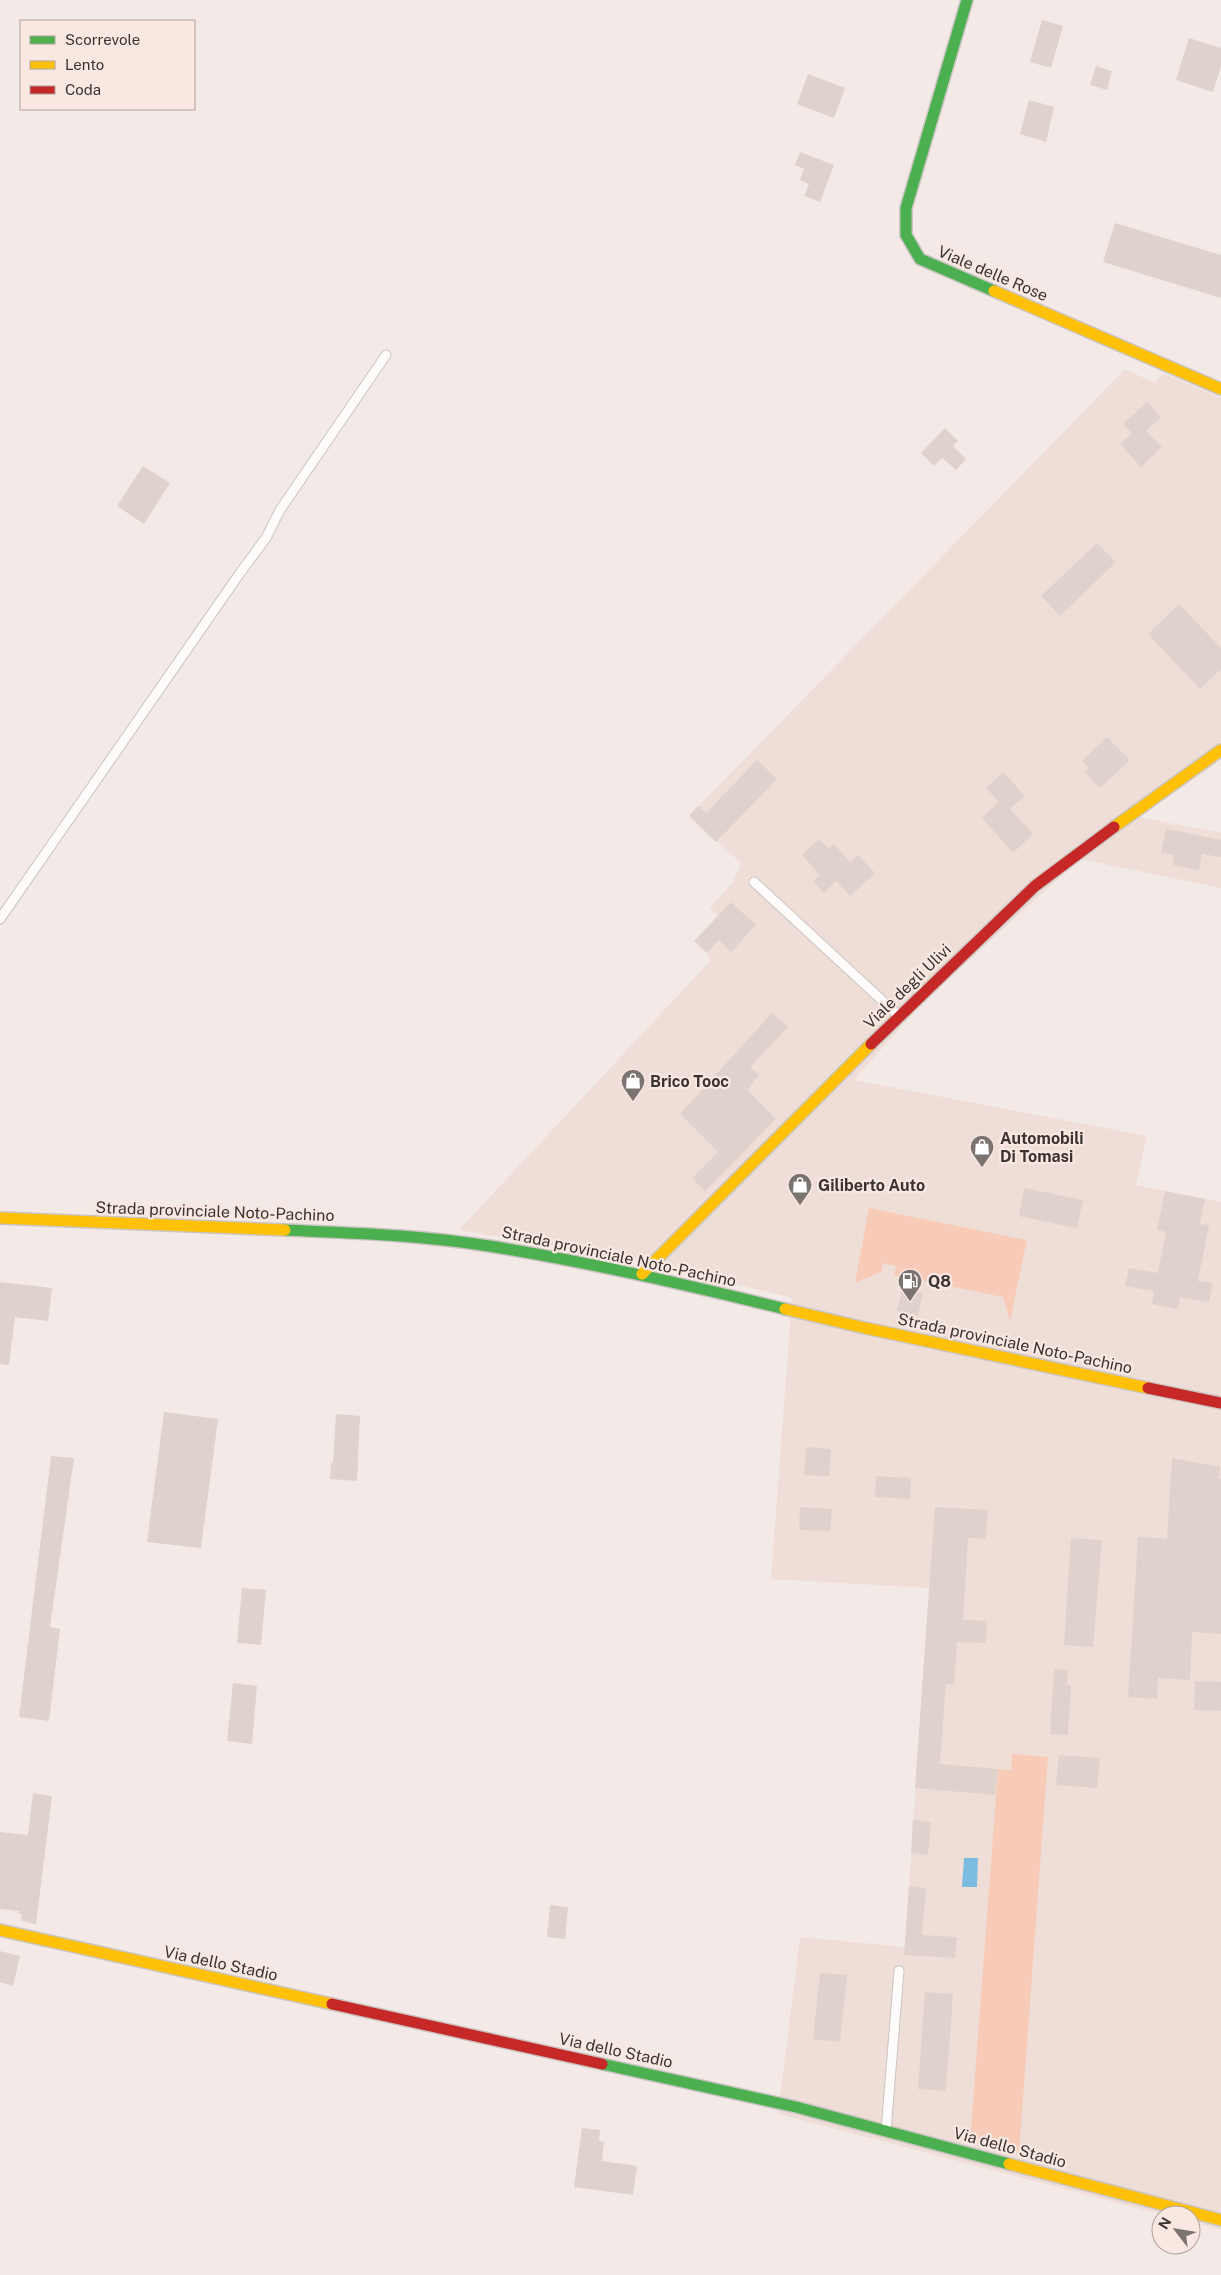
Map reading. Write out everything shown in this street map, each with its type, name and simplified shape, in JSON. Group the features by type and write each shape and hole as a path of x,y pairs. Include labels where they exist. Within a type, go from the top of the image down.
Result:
{"street":[{"name":"Viale delle Rose","path":"968,0 906,208 904,226 908,244 920,259 1221,389"},
{"name":"Viale degli Ulivi","path":"642,1274 899,1017 1035,886 1139,808 1221,750"},
{"name":"Strada provinciale Noto-Pachino","path":"0,1218 379,1234 487,1246 642,1274 865,1328 1221,1403"},
{"name":"Via dello Stadio","path":"0,1930 796,2107 1221,2220"}],"lane":[{"path":"0,919 240,572 266,538 280,510 386,355"},
{"path":"754,882 899,1017"},
{"path":"886,2131 899,1970"}],"shaded area":[{"path":"1125,369 1155,383 1163,373 1221,398 1221,760 1139,817 1221,833 1221,888 1080,859 922,1003 854,1080 1147,1136 1136,1185 1221,1202 1221,2230 1201,2225 1201,2205 1151,2205 1151,2212 778,2114 800,1937 905,1947 929,1588 771,1579 792,1298 628,1258 459,1230 711,960 695,941 718,916 710,908 733,882 741,863 689,816"},
{"path":"869,1208 1027,1240 1010,1321 1003,1297 894,1275 896,1266 883,1263 881,1272 855,1283"},
{"path":"1012,1754 1048,1757 1019,2154 961,2138 971,2129 998,1769 1011,1770"}],"water":[{"path":"964,1858 978,1858 977,1887 962,1887"}],"building":[{"path":"1042,20 1063,26 1051,68 1030,62"},
{"path":"1189,38 1221,48 1221,66 1213,92 1176,80"},
{"path":"1096,66 1112,71 1107,90 1090,85"},
{"path":"808,74 845,88 834,118 797,104"},
{"path":"1029,100 1054,107 1046,142 1020,134"},
{"path":"800,152 834,165 820,202 804,196 809,184 800,180 804,169 795,165"},
{"path":"1115,223 1221,255 1221,298 1103,262"},
{"path":"1147,402 1161,417 1146,431 1162,447 1141,467 1120,444 1132,433 1123,424"},
{"path":"945,428 958,441 953,446 966,459 956,470 942,458 934,466 921,453"},
{"path":"143,466 170,483 144,524 117,506"},
{"path":"1097,543 1116,562 1060,616 1041,596"},
{"path":"1179,604 1221,648 1221,669 1200,689 1148,634"},
{"path":"1107,737 1130,760 1100,788 1084,772 1089,768 1082,761"},
{"path":"757,760 777,779 716,842 689,816 698,806 706,813"},
{"path":"1003,772 1025,796 1010,809 1033,834 1013,853 982,818 999,802 986,788"},
{"path":"1166,829 1221,840 1221,857 1202,854 1199,870 1173,865 1174,855 1161,853"},
{"path":"819,839 829,849 834,844 850,862 858,855 875,873 850,896 836,881 824,893 813,881 820,875 802,855"},
{"path":"731,902 756,925 731,952 719,940 707,953 694,941"},
{"path":"772,1013 788,1027 750,1067 759,1075 747,1090 776,1119 705,1191 692,1178 718,1152 680,1114"},
{"path":"1024,1188 1083,1200 1077,1228 1019,1216"},
{"path":"1165,1191 1205,1199 1200,1224 1209,1225 1198,1281 1213,1283 1209,1302 1180,1297 1178,1309 1152,1304 1154,1291 1125,1286 1129,1268 1158,1273 1166,1232 1157,1230"},
{"path":"0,1282 52,1288 48,1321 15,1317 9,1365 0,1364"},
{"path":"902,1289 923,1293 918,1316 897,1311"},
{"path":"164,1412 218,1419 201,1548 147,1542"},
{"path":"336,1414 360,1416 357,1481 330,1479 331,1463 333,1463"},
{"path":"806,1447 831,1449 829,1476 804,1475"},
{"path":"51,1456 74,1458 50,1627 60,1629 49,1721 19,1717"},
{"path":"1172,1458 1220,1467 1221,1634 1192,1632 1190,1680 1158,1678 1157,1699 1128,1697 1138,1537 1167,1539"},
{"path":"876,1476 911,1478 910,1499 875,1497"},
{"path":"800,1507 832,1509 830,1531 799,1530"},
{"path":"935,1507 988,1510 986,1539 968,1538 963,1620 987,1621 986,1643 957,1642 954,1684 946,1684 940,1764 998,1769 995,1795 915,1788"},
{"path":"1071,1538 1102,1540 1093,1647 1064,1645"},
{"path":"242,1588 266,1590 261,1645 237,1643"},
{"path":"1054,1669 1068,1670 1067,1685 1071,1685 1068,1735 1050,1734"},
{"path":"1195,1681 1221,1682 1221,1711 1194,1710"},
{"path":"233,1683 257,1686 252,1744 227,1741"},
{"path":"1059,1755 1100,1758 1097,1788 1056,1785"},
{"path":"33,1793 52,1796 36,1924 21,1921 22,1914 18,1914 19,1911 0,1909 0,1832 28,1835"},
{"path":"913,1820 931,1822 928,1855 911,1853"},
{"path":"909,1886 926,1888 922,1935 957,1937 955,1958 904,1955"},
{"path":"550,1905 568,1907 565,1939 547,1937"},
{"path":"0,1951 20,1956 13,1986 0,1982"},
{"path":"820,1973 847,1975 840,2042 813,2039"},
{"path":"925,1992 953,1994 946,2091 918,2089"},
{"path":"582,2128 600,2130 599,2141 604,2142 602,2161 637,2166 633,2195 574,2187"}],"traffic: fast":[{"path":"967,0 906,208 906,235 920,259 994,291"},
{"path":"285,1230 362,1233 464,1242 638,1274 785,1309"},
{"path":"602,2064 796,2107 1009,2164"}],"traffic: slow":[{"path":"994,291 1221,389"},
{"path":"1114,827 1221,750"},
{"path":"642,1274 871,1044"},
{"path":"0,1218 285,1230"},
{"path":"785,1309 865,1328 1148,1388"},
{"path":"0,1930 332,2004"},
{"path":"1009,2164 1221,2220"}],"traffic: jam":[{"path":"871,1044 1035,886 1114,827"},
{"path":"1148,1388 1221,1403"},
{"path":"332,2004 602,2064"}],"place":[{"name":"Brico Tooc","path":"633,1102"},
{"name":"Automobili Di Tomasi","path":"982,1168"},
{"name":"Giliberto Auto","path":"800,1206"},
{"name":"Q8","path":"910,1302"}]}
